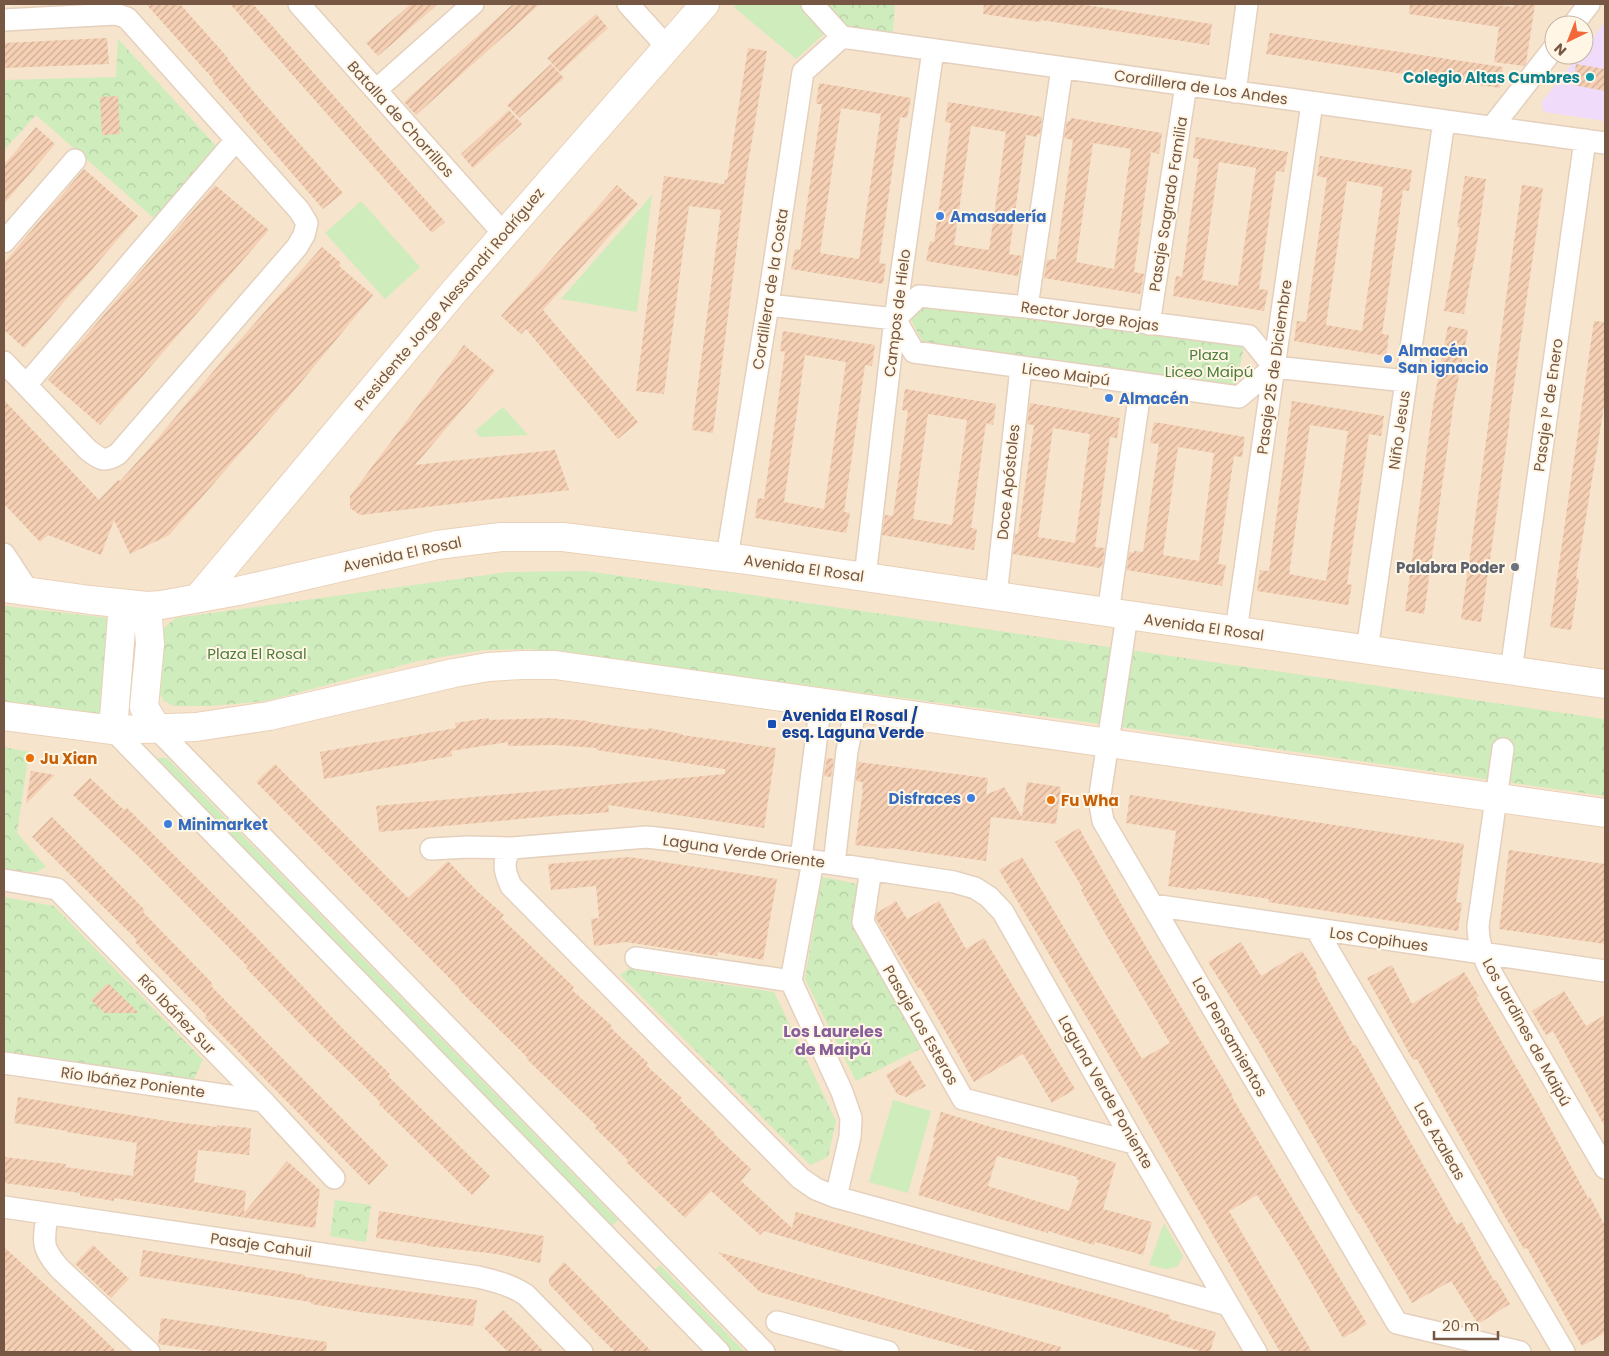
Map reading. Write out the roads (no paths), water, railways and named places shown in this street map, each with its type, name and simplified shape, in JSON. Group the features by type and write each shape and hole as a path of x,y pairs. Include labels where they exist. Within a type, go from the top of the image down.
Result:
{"street":[{"name":"Batalla de Chorrillos","path":"299,4 504,234"},
{"path":"376,90 473,4"},
{"path":"628,4 667,47"},
{"name":"Presidente Jorge Alessandri Rodríguez","path":"198,598 504,234 705,4"},
{"path":"812,4 842,37"},
{"path":"1234,92 1247,4"},
{"path":"1580,15 1589,4"},
{"path":"4,20 116,14 127,18 299,210 307,223 304,236 297,247 118,454 110,459 100,459 88,450 4,362"},
{"name":"Cordillera de Los Andes","path":"842,37 1595,142"},
{"name":"Cordillera de la Costa","path":"727,557 768,304 802,72 842,37"},
{"name":"Campos de Hielo","path":"865,577 895,319 933,50"},
{"path":"1492,127 1544,61"},
{"path":"1027,307 1062,68"},
{"name":"Pasaje Sagrado Familia","path":"1150,324 1186,85"},
{"name":"Pasaje 25 de Diciembre","path":"1236,631 1312,102"},
{"name":"Niño Jesus","path":"1367,650 1444,121"},
{"path":"26,385 236,140"},
{"name":"Pasaje 1º de Enero","path":"1511,671 1595,142"},
{"path":"4,242 74,160"},
{"name":"Rector Jorge Rojas","path":"895,319 919,296 1027,307 1249,336 1274,367"},
{"path":"768,304 895,319"},
{"name":"Liceo Maipú","path":"895,319 914,352 1239,397 1274,367"},
{"path":"1274,367 1406,381"},
{"name":"Doce Apóstoles","path":"996,596 1021,368"},
{"path":"1118,615 1141,384"},
{"name":"Avenida El Rosal","path":"16,590 135,605 198,598 238,591 437,545 501,537 563,537 727,557 1605,684"},
{"path":"4,554 16,590"},
{"path":"135,605 150,644 144,707 156,729 764,1352"},
{"path":"113,730 135,605"},
{"name":"Los Pensamientos","path":"1118,615 1107,742 1100,795 1103,820 1397,1323 1520,1352"},
{"path":"4,716 113,730 196,727 235,722 488,667 555,666 1605,813"},
{"path":"816,861 821,702"},
{"path":"836,1197 850,1136 851,1118 842,1092 791,981 816,861 847,751 856,707"},
{"path":"113,730 719,1352"},
{"name":"Los Jardines de Maipú","path":"1503,749 1478,935 1492,976 1605,1168"},
{"name":"Laguna Verde Oriente","path":"431,850 468,847 512,848 647,837 871,869 954,882 975,888"},
{"path":"512,848 506,855 505,862 506,874 511,886 800,1178 816,1189 836,1197 1228,1305"},
{"name":"Pasaje Los Esteros","path":"871,869 863,922 963,1098 1134,1143"},
{"name":"Río Ibáñez Sur","path":"4,880 57,889 334,1178"},
{"name":"Laguna Verde Poniente","path":"975,888 989,897 1004,912 1134,1143 1256,1352"},
{"name":"Los Copihues","path":"1153,905 1605,971"},
{"name":"Las Azaleas","path":"1316,929 1564,1352"},
{"path":"636,958 791,981"},
{"name":"Río Ibáñez Poniente","path":"4,1063 262,1102"},
{"name":"Pasaje Cahuil","path":"4,1207 478,1277 516,1289 526,1295 582,1352"},
{"path":"47,1214 44,1245 48,1256 148,1352"},
{"path":"625,1255 648,1233"},
{"path":"777,1322 888,1352"}],"place":[{"name":"Colegio Altas Cumbres","path":"1590,77"},
{"name":"Amasadería","path":"940,216"},
{"name":"Almacén San ignacio","path":"1388,359"},
{"name":"Almacén","path":"1109,398"},
{"name":"Palabra Poder","path":"1515,567"},
{"name":"Avenida El Rosal / esq. Laguna Verde","path":"772,724"},
{"name":"Ju Xian","path":"30,758"},
{"name":"Disfraces","path":"971,798"},
{"name":"Fu Wha","path":"1051,800"},
{"name":"Minimarket","path":"168,824"}],"district":[{"name":"Los Laureles de Maipú","path":"833,1040"}],"park label":[{"name":"Plaza Liceo Maipú","path":"1209,362"},
{"name":"Plaza El Rosal","path":"257,653"}]}
